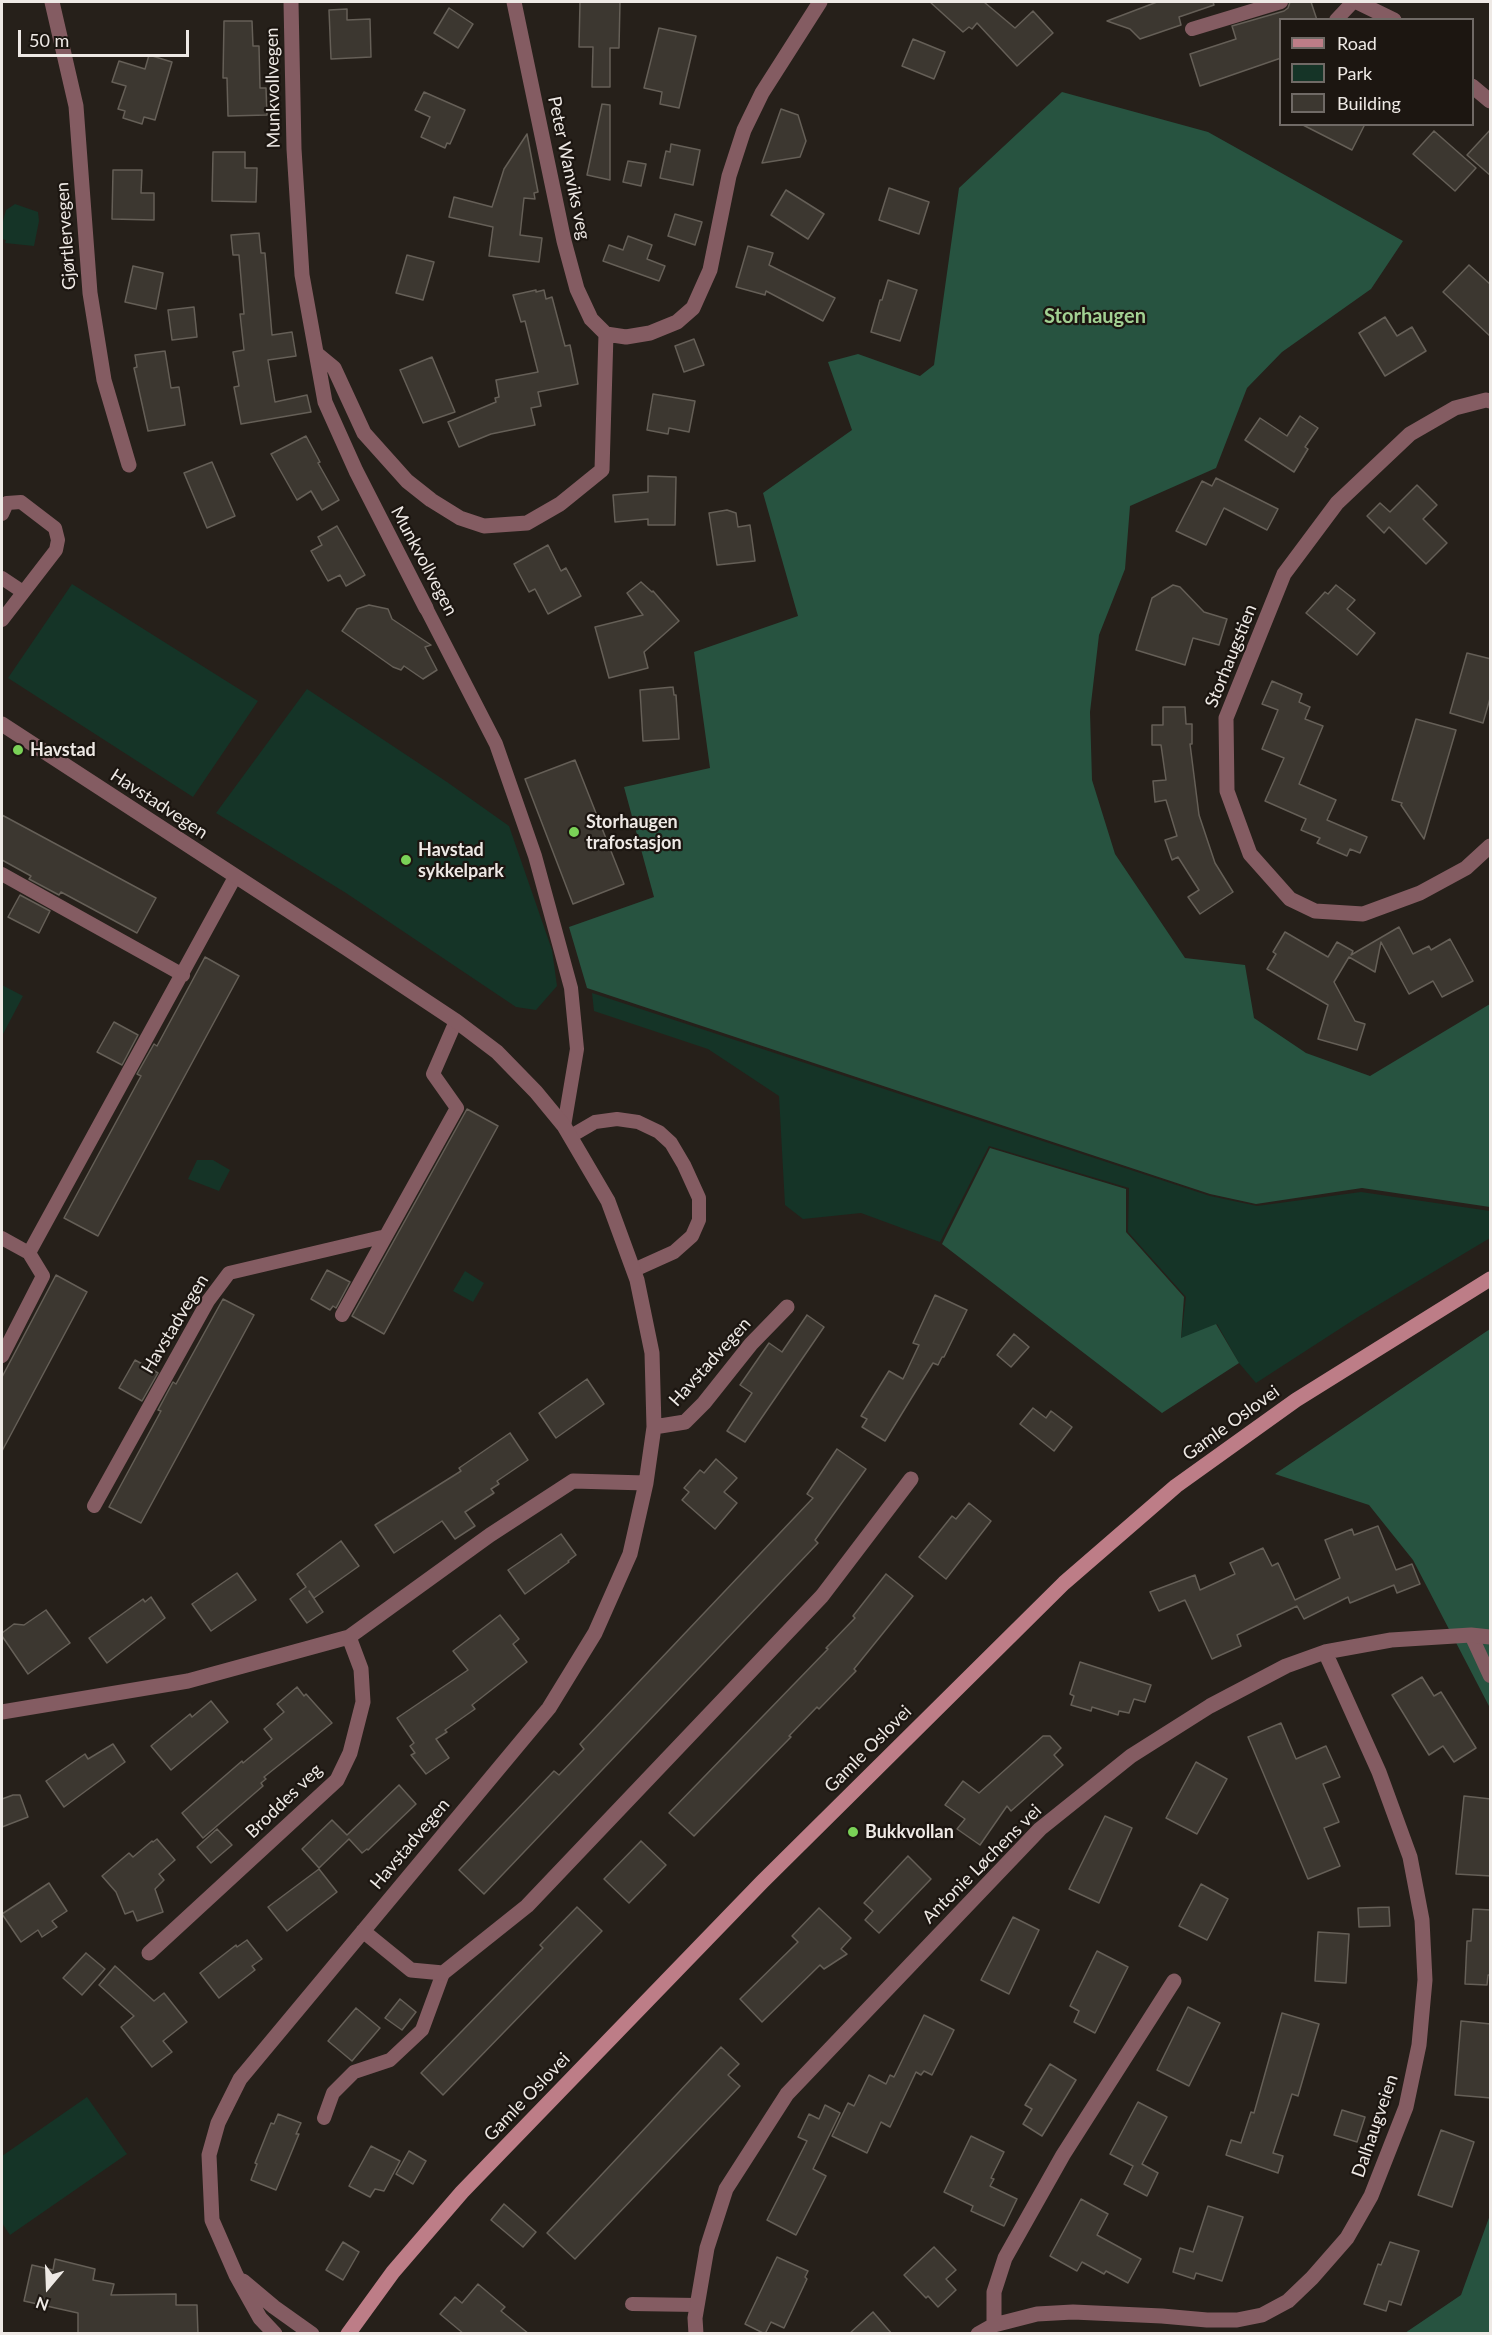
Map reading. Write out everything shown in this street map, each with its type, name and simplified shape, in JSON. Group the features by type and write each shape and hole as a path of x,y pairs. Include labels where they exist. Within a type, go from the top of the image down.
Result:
{"street":[{"name":"Gjørtlervegen","path":"52,2 76,106 90,293 102,369 129,465"},
{"name":"Munkvollvegen","path":"291,2 294,149 302,276 326,402 356,471 426,608"},
{"name":"Peter Wanviks veg","path":"514,2 564,241 577,289 591,319 606,334"},
{"path":"317,354 334,368 364,433 407,481 431,500 460,518 484,526 527,523 560,504 602,470 606,334 626,337 650,333 676,322 693,308 710,270 729,176 744,130 762,93 820,2"},
{"path":"1355,2 1390,18"},
{"path":"1474,87 1491,101"},
{"name":"Storhaugstien","path":"1491,401 1486,400 1455,408 1410,434 1337,503 1284,574 1226,718 1227,791 1250,854 1290,899 1315,911 1363,914 1420,893 1466,868 1491,846"},
{"name":"Havstadvegen","path":"2,724 346,948 456,1021 497,1052 536,1092 567,1131 608,1201 634,1270 652,1353 654,1427 646,1483 630,1554 595,1633 549,1708 240,2079 218,2123 209,2155 212,2220 236,2275 260,2318 275,2334"},
{"name":"Gamle Oslovei","path":"348,2334 393,2272 462,2192 762,1882 1064,1583 1176,1486 1296,1400 1491,1279"},
{"name":"Havstadvegen","path":"654,1427 685,1422 704,1403 751,1344 788,1307"},
{"path":"363,1931 411,1970 443,1973 527,1906 822,1596 911,1479"},
{"path":"2,1712 188,1681 349,1637 490,1535 573,1481 646,1483"},
{"name":"Antonie Løchens vei","path":"696,2334 697,2305 707,2248 726,2189 787,2094 1040,1829 1131,1756 1210,1706 1286,1666 1326,1652 1391,1640 1471,1635 1491,1637"},
{"name":"Broddes veg","path":"149,1953 337,1780 350,1753 363,1701 361,1669 349,1637"},
{"name":"Dalhaugveien","path":"978,2334 994,2325 1037,2314 1073,2312 1207,2320 1237,2320 1262,2315 1288,2301 1312,2278 1347,2238 1371,2196 1406,2107 1419,2045 1425,1980 1422,1920 1410,1857 1378,1772 1326,1652"},
{"path":"994,2325 994,2292 1005,2258 1063,2156 1174,1981"},
{"name":"Havstadvegen","path":"236,2275 274,2307 312,2334"}],"lane":[{"path":"1192,29 1281,2"},
{"path":"1338,18 1355,2"},
{"path":"2,514 7,503 21,502 55,528 58,540 56,550 2,620"},
{"path":"2,578 23,592"},
{"name":"Munkvollvegen","path":"426,608 496,744 535,856 571,988 577,1049 567,1131"},
{"path":"2,874 183,975"},
{"path":"29,1253 235,877"},
{"path":"342,1315 457,1108 434,1074 456,1021"},
{"path":"567,1131 595,1122 617,1119 638,1122 659,1131 671,1143 684,1165 699,1198 699,1220 692,1236 674,1252 634,1270"},
{"name":"Havstadvegen","path":"94,1506 208,1301 229,1273 386,1236"},
{"path":"2,1238 29,1253 43,1276 2,1356"},
{"path":"1471,1635 1491,1676"},
{"path":"324,2118 333,2093 354,2072 390,2060 422,2030 443,1973"},
{"path":"632,2304 697,2305"}],"green space":[{"path":"1062,92 1208,132 1403,241 1371,289 1282,352 1247,388 1216,468 1130,506 1125,569 1099,635 1090,712 1092,780 1115,854 1185,958 1245,965 1254,1018 1306,1053 1370,1076 1490,1004 1490,1207 1362,1188 1256,1204 1210,1194 587,988 569,927 654,897 624,787 710,768 694,652 798,616 763,493 852,430 828,362 858,354 920,376 934,365 959,188"},
{"path":"15,204 38,212 39,221 34,246 5,243 6,240 2,239 2,225 6,210"},
{"path":"72,584 258,701 193,797 8,678"},
{"name":"Havstad sykkelpark","path":"307,689 509,826 552,950 557,986 536,1010 516,1007 346,893 216,813"},
{"path":"2,985 23,996 2,1036"},
{"path":"592,993 1210,1196 1257,1206 1361,1192 1490,1211 1490,1238 1358,1317 1256,1383 1239,1363 1217,1324 1181,1339 1186,1297 1128,1232 1129,1188 989,1146 940,1242 861,1213 803,1219 785,1205 779,1096 708,1049 594,1011"},
{"path":"990,1148 1126,1189 1126,1232 1184,1297 1181,1338 1216,1324 1239,1363 1162,1413 942,1244"},
{"path":"197,1160 213,1160 230,1170 219,1191 188,1179"},
{"path":"465,1271 484,1283 473,1302 453,1291"},
{"path":"1490,1329 1490,1708 1413,1560 1369,1505 1275,1474"},
{"path":"87,2097 127,2154 10,2235 2,2223 2,2156"},
{"path":"1490,2215 1490,2333 1405,2333 1461,2295"}],"building":[{"path":"580,2 620,2 619,48 610,48 610,87 592,87 593,47 579,47"},
{"path":"930,2 984,2 1015,28 1033,11 1053,33 1017,66 977,23 972,29 969,27 963,32"},
{"path":"1157,2 1213,2 1214,5 1179,17 1181,25 1140,39 1130,29 1107,21"},
{"path":"1290,2 1311,2 1316,18 1279,18 1279,59 1200,86 1190,54 1236,39 1232,26 1288,8"},
{"path":"449,8 473,24 458,48 434,33"},
{"path":"347,9 347,20 370,19 371,57 331,59 329,10"},
{"path":"224,21 252,21 253,46 259,46 260,88 266,88 267,115 228,116 227,78 223,78"},
{"path":"659,28 696,36 679,108 660,104 662,92 644,88"},
{"path":"913,39 945,52 934,79 902,66"},
{"path":"149,55 172,62 155,120 144,117 142,124 123,118 125,111 118,109 126,86 112,82 119,61 145,69"},
{"path":"424,92 465,110 450,144 447,143 445,148 421,137 430,117 415,110"},
{"path":"602,104 610,105 610,180 587,175"},
{"path":"781,109 798,115 806,141 800,157 762,163"},
{"path":"1305,126 1364,126 1352,150"},
{"path":"1491,129 1491,176 1467,155"},
{"path":"1434,131 1476,168 1455,191 1413,154"},
{"path":"527,134 538,192 534,193 535,199 524,198 520,235 542,238 539,262 489,256 493,227 449,217 454,197 492,207 504,169"},
{"path":"671,144 700,150 693,185 660,178 666,151 670,152"},
{"path":"213,152 245,152 245,168 257,168 256,202 212,201"},
{"path":"628,161 646,164 641,186 623,182"},
{"path":"113,170 142,170 141,193 154,193 154,220 112,219"},
{"path":"889,188 929,202 919,234 879,220"},
{"path":"786,190 824,214 808,239 771,215"},
{"path":"675,214 702,222 695,245 668,236"},
{"path":"259,233 261,253 265,253 272,335 292,332 296,356 268,360 275,402 307,395 311,412 241,424 234,387 239,386 233,352 244,350 240,314 244,314 239,255 233,255 231,235"},
{"path":"628,236 652,245 647,259 665,266 659,281 603,261 609,245 623,250"},
{"path":"748,246 773,253 769,265 835,298 823,321 766,291 765,295 736,287"},
{"path":"407,255 434,262 423,300 396,293"},
{"path":"1469,265 1491,285 1491,337 1443,292"},
{"path":"133,266 163,273 156,309 125,302"},
{"path":"888,280 917,290 900,341 871,332"},
{"path":"536,290 536,292 544,290 546,299 552,297 565,346 570,345 578,384 538,392 541,406 531,408 535,425 491,434 459,447 448,422 496,402 495,398 499,397 496,380 538,372 525,321 521,322 513,295"},
{"path":"194,307 197,337 172,340 168,310"},
{"path":"1385,317 1397,336 1412,327 1426,351 1385,376 1359,333"},
{"path":"694,339 704,365 684,372 675,346"},
{"path":"165,351 171,388 179,387 185,425 148,431 134,368 137,367 135,355"},
{"path":"432,357 455,412 423,423 400,370"},
{"path":"653,394 695,401 689,432 669,428 668,434 647,430"},
{"path":"1300,416 1318,428 1305,447 1308,449 1294,472 1245,440 1260,418 1287,436"},
{"path":"306,436 339,500 322,510 311,491 297,500 271,454"},
{"path":"212,462 235,516 207,528 184,473"},
{"path":"648,476 676,477 675,525 648,525 648,519 615,522 613,495 648,492"},
{"path":"1216,478 1278,509 1267,530 1224,508 1206,545 1176,531 1202,481 1212,486"},
{"path":"1417,485 1437,505 1423,519 1447,543 1426,564 1389,527 1384,533 1367,516 1380,503 1390,512"},
{"path":"727,510 736,513 738,527 750,525 755,561 717,565 709,513"},
{"path":"337,526 365,575 346,586 340,575 328,581 311,551 322,545 318,537"},
{"path":"548,545 561,571 566,568 581,596 548,614 535,589 529,592 514,564"},
{"path":"641,582 653,591 679,621 644,652 648,668 609,678 595,627 643,615 627,593"},
{"path":"1173,585 1180,587 1204,612 1227,619 1219,645 1193,638 1185,665 1136,650 1152,598"},
{"path":"1336,585 1355,600 1347,609 1375,633 1357,655 1306,613 1325,592 1328,594"},
{"path":"369,605 388,609 392,619 431,645 425,647 437,670 423,679 404,666 401,670 393,667 342,631 357,609"},
{"path":"1467,653 1491,659 1491,695 1483,723 1450,713"},
{"path":"1272,681 1302,694 1299,702 1310,707 1305,719 1323,726 1299,784 1336,800 1327,820 1367,837 1360,853 1350,849 1347,856 1317,843 1320,838 1301,830 1306,819 1265,801 1284,758 1262,749 1278,710 1262,704"},
{"path":"673,687 674,695 676,695 679,739 643,741 640,690"},
{"path":"1163,707 1185,707 1186,724 1192,724 1192,744 1190,744 1199,815 1215,863 1233,892 1200,914 1188,897 1199,890 1178,857 1172,860 1165,840 1177,836 1166,800 1155,802 1153,781 1166,780 1161,745 1152,745 1152,725 1163,725"},
{"path":"1416,719 1456,730 1424,839 1401,805 1402,803 1392,800"},
{"name":"Storhaugen trafostasjon","path":"575,760 624,884 573,904 525,779"},
{"path":"2,815 156,898 137,933 61,892 59,895 29,879 31,876 2,860"},
{"path":"20,895 50,911 39,933 8,917"},
{"path":"1399,927 1413,954 1429,946 1431,950 1450,939 1473,981 1442,997 1433,981 1409,994 1381,942 1375,972 1349,957 1334,982 1355,1021 1365,1024 1357,1050 1318,1039 1328,1005 1267,969 1276,954 1273,952 1285,932 1328,957 1337,942 1353,951 1351,955"},
{"path":"205,957 239,976 98,1236 64,1218 141,1076 137,1074 154,1044 157,1046"},
{"path":"114,1022 138,1035 122,1065 97,1052"},
{"path":"467,1109 498,1126 384,1334 352,1316"},
{"path":"327,1270 350,1282 336,1308 333,1306 330,1310 311,1299"},
{"path":"56,1275 87,1292 2,1451 2,1377"},
{"path":"935,1295 967,1310 944,1357 938,1365 933,1363 885,1441 862,1427 867,1419 861,1416 889,1371 903,1379 919,1345 913,1343"},
{"path":"223,1299 254,1315 141,1523 109,1507 161,1411 158,1410 173,1382 176,1384"},
{"path":"807,1315 824,1327 745,1442 727,1431 752,1393 740,1385 769,1343 782,1352"},
{"path":"1014,1334 1029,1347 1011,1367 997,1355"},
{"path":"135,1360 158,1373 142,1401 119,1388"},
{"path":"587,1379 604,1404 556,1438 539,1413"},
{"path":"1033,1408 1046,1418 1051,1411 1072,1427 1054,1451 1020,1424"},
{"path":"510,1433 528,1460 497,1481 499,1484 491,1489 494,1493 465,1512 475,1526 455,1539 442,1521 394,1553 375,1525 461,1471 459,1468"},
{"path":"837,1449 866,1469 815,1540 818,1543 484,1894 459,1870 554,1771 559,1775 584,1749 580,1744 813,1498 807,1494"},
{"path":"716,1459 737,1478 724,1492 737,1503 715,1529 682,1500 689,1492 684,1488 700,1470 704,1473"},
{"path":"969,1503 991,1521 946,1579 919,1557 952,1516 956,1519"},
{"path":"1378,1526 1396,1570 1412,1564 1420,1584 1397,1593 1394,1585 1350,1603 1348,1597 1304,1619 1297,1606 1237,1635 1241,1646 1212,1659 1185,1600 1159,1611 1150,1592 1195,1575 1200,1590 1235,1574 1230,1563 1263,1548 1272,1566 1278,1563 1295,1600 1340,1578 1325,1540 1352,1529 1354,1535"},
{"path":"561,1534 576,1555 525,1594 508,1570"},
{"path":"341,1541 359,1566 314,1598 309,1591 323,1612 307,1623 290,1599 306,1587 297,1574"},
{"path":"237,1573 256,1600 211,1631 192,1604"},
{"path":"886,1574 913,1596 854,1669 856,1671 819,1709 817,1707 789,1736 791,1737 694,1836 669,1813 828,1649 826,1648 855,1618 853,1616"},
{"path":"151,1597 165,1618 107,1663 89,1638 143,1599 145,1602"},
{"path":"46,1610 70,1643 28,1674 2,1633 14,1624 24,1625"},
{"path":"500,1615 519,1639 513,1644 527,1662 472,1705 475,1709 436,1739 449,1758 426,1774 411,1755 415,1753 410,1746 414,1743 397,1718 468,1670 453,1651"},
{"path":"1080,1662 1151,1685 1145,1702 1134,1699 1129,1713 1119,1711 1118,1715 1092,1707 1091,1711 1071,1705 1074,1696 1070,1694"},
{"path":"1422,1677 1434,1696 1441,1692 1476,1748 1454,1762 1443,1746 1429,1755 1392,1695"},
{"path":"297,1687 332,1723 264,1777 266,1779 261,1783 263,1786 203,1838 182,1813 242,1761 243,1763 272,1739 264,1729 284,1712 277,1704"},
{"path":"211,1701 228,1722 171,1770 151,1746 190,1714 192,1717"},
{"path":"1281,1723 1296,1759 1326,1746 1340,1777 1323,1784 1339,1822 1324,1828 1340,1866 1308,1879 1248,1737"},
{"path":"1043,1736 1050,1736 1061,1748 1054,1755 1063,1765 1011,1811 1007,1806 980,1845 957,1829 965,1819 945,1805 963,1781 979,1793"},
{"path":"113,1744 125,1762 64,1807 46,1781 85,1754 88,1759"},
{"path":"1196,1762 1227,1779 1197,1834 1166,1818"},
{"path":"399,1785 416,1804 368,1850 362,1853 349,1839 319,1868 302,1849 332,1820 347,1835"},
{"path":"20,1795 28,1817 2,1827 2,1799"},
{"path":"1464,1796 1491,1799 1491,1876 1456,1874"},
{"path":"1105,1816 1132,1828 1099,1903 1069,1889"},
{"path":"217,1829 232,1845 211,1863 197,1847"},
{"path":"157,1839 175,1860 159,1874 164,1880 155,1889 163,1912 137,1921 133,1911 125,1914 116,1892 102,1876 129,1853 133,1857"},
{"path":"641,1841 666,1865 629,1903 604,1879"},
{"path":"908,1856 931,1879 879,1933 865,1920 873,1911 864,1903"},
{"path":"319,1869 337,1892 287,1931 268,1907"},
{"path":"49,1883 67,1911 52,1921 57,1927 42,1937 38,1930 21,1942 2,1914"},
{"path":"1201,1884 1228,1899 1207,1940 1179,1926"},
{"path":"577,1907 602,1931 443,2095 421,2073 543,1948 540,1945"},
{"path":"1389,1907 1390,1926 1359,1927 1358,1908"},
{"path":"819,1908 851,1938 841,1949 847,1954 824,1969 820,1965 762,2022 740,1999 798,1942 792,1936"},
{"path":"1473,1909 1491,1910 1491,1975 1488,1975 1487,1985 1465,1984 1467,1941 1471,1941"},
{"path":"1013,1917 1039,1930 1009,1994 981,1980"},
{"path":"1318,1932 1349,1934 1346,1983 1315,1981"},
{"path":"247,1940 262,1959 252,1966 255,1970 219,1998 200,1973 236,1945 237,1947"},
{"path":"1097,1951 1128,1967 1095,2033 1074,2022 1079,2011 1070,2006"},
{"path":"86,1953 105,1969 82,1995 63,1978"},
{"path":"115,1966 154,2001 164,1993 187,2022 163,2041 172,2052 152,2067 121,2027 134,2016 99,1985"},
{"path":"400,1999 416,2012 402,2030 385,2018"},
{"path":"1188,2007 1220,2023 1189,2086 1157,2070"},
{"path":"356,2008 380,2028 352,2061 328,2041"},
{"path":"1282,2013 1319,2024 1298,2096 1292,2094 1273,2153 1283,2156 1278,2173 1226,2155 1231,2140 1241,2143 1251,2112 1254,2113"},
{"path":"924,2015 954,2030 932,2075 924,2071 921,2075 916,2072 890,2127 881,2122 867,2153 832,2136 848,2103 854,2106 869,2075 886,2084 890,2075 894,2077"},
{"path":"1461,2021 1491,2024 1491,2098 1455,2095"},
{"path":"721,2047 739,2064 728,2075 740,2086 575,2259 547,2233"},
{"path":"1050,2064 1076,2080 1042,2136 1023,2124 1032,2109 1025,2105"},
{"path":"1138,2102 1167,2117 1142,2164 1158,2173 1147,2196 1124,2184 1133,2166 1110,2154"},
{"path":"825,2105 840,2113 813,2169 826,2176 796,2235 767,2220 807,2141 798,2137 809,2114 819,2119"},
{"path":"1342,2110 1365,2117 1357,2142 1334,2135"},
{"path":"278,2114 301,2123 296,2134 299,2134 276,2190 251,2180 257,2164 255,2163 271,2123 274,2124"},
{"path":"1441,2130 1474,2142 1452,2207 1418,2195"},
{"path":"971,2136 1004,2152 991,2178 994,2179 990,2186 1017,2199 1004,2226 971,2211 973,2206 944,2192"},
{"path":"371,2146 400,2161 384,2191 375,2189 370,2197 349,2186"},
{"path":"409,2151 426,2161 413,2184 396,2174"},
{"path":"1081,2199 1108,2214 1097,2235 1141,2259 1128,2283 1082,2262 1077,2271 1050,2256"},
{"path":"504,2204 536,2232 523,2247 491,2220"},
{"path":"1208,2206 1243,2217 1222,2281 1196,2273 1194,2279 1173,2272 1180,2248 1193,2252"},
{"path":"343,2242 359,2252 343,2280 326,2270"},
{"path":"1390,2242 1419,2251 1401,2305 1389,2301 1386,2311 1364,2304 1378,2264 1381,2265"},
{"path":"934,2247 956,2270 946,2279 956,2290 938,2307 904,2275"},
{"path":"777,2257 808,2271 805,2277 807,2279 784,2328 771,2322 765,2334 745,2324"},
{"path":"55,2259 95,2269 93,2280 114,2284 111,2295 176,2294 176,2305 197,2305 198,2334 78,2334 78,2313 24,2301 32,2265 53,2270"},
{"path":"478,2284 505,2307 501,2311 529,2334 464,2334 440,2314 455,2297 462,2303"},
{"path":"873,2312 892,2334 849,2334"}],"place":[{"name":"Havstad","path":"18,750"},
{"name":"Storhaugen trafostasjon","path":"574,832"},
{"name":"Havstad sykkelpark","path":"406,860"},
{"name":"Bukkvollan","path":"853,1832"}],"district":[{"name":"Storhaugen","path":"1095,317"}]}
